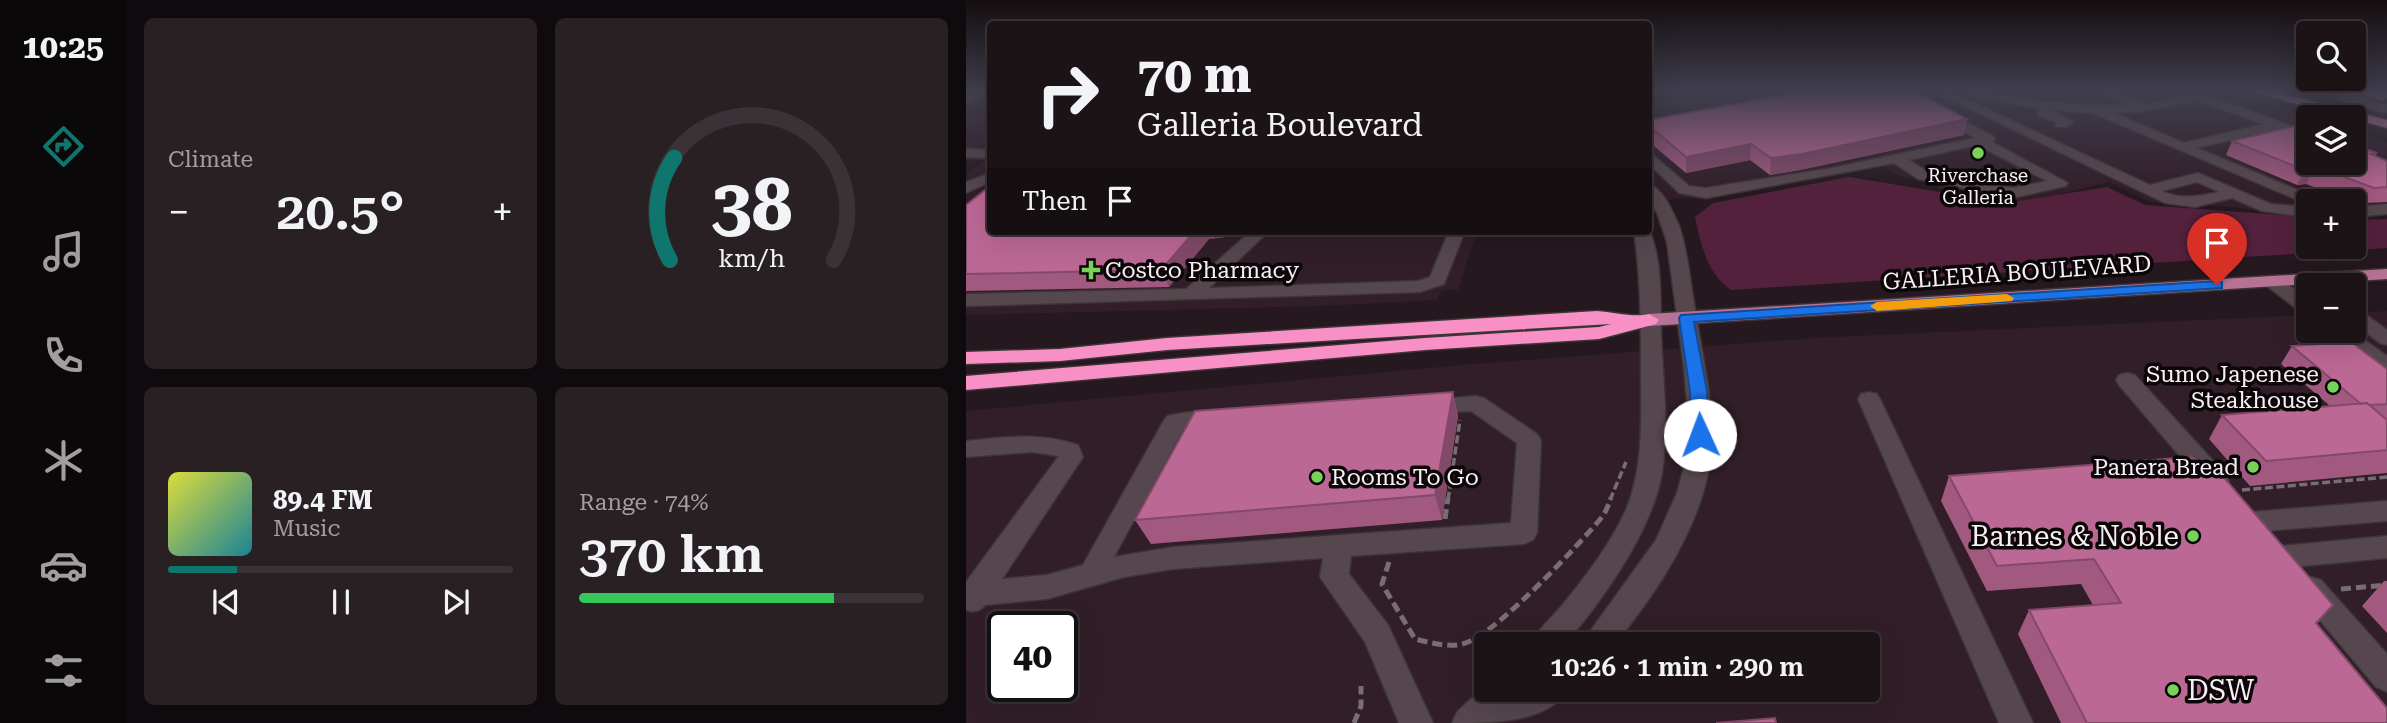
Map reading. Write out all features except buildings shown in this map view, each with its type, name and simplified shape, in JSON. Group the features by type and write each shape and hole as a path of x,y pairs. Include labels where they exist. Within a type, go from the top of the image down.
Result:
{"highway":[{"path":"966,358 1060,355 1167,344 1597,317 1649,320"},
{"path":"966,383 1425,344 1599,333 1649,320"}],"main road":[{"name":"GALLERIA BOULEVARD","path":"2366,276 2387,274"},
{"name":"GALLERIA BOULEVARD","path":"1649,320 2296,282"}],"street":[{"path":"1652,159 1684,190 1696,194 1988,139 1958,124"},
{"path":"2008,124 2147,190 2181,202 2195,202 2233,193"},
{"path":"2024,131 2059,124"},
{"path":"2127,124 2296,194"},
{"path":"2274,124 2296,132"},
{"path":"2183,147 2278,125"},
{"path":"1896,158 1923,176 2013,193 2061,183 1979,141"},
{"path":"966,153 987,153"},
{"path":"2147,190 2198,177 2268,208 2296,211"},
{"path":"966,188 987,178"},
{"path":"1606,632 1635,598 1666,546 1693,482 1700,435 1699,391 1681,272 1668,216 1652,194"},
{"path":"2366,211 2387,209"},
{"path":"1191,294 1257,235"},
{"path":"966,300 1420,286 1438,281 1455,235"},
{"path":"1557,632 1574,613 1609,562 1638,512 1649,475 1653,443 1650,280 1643,235"},
{"path":"2273,282 2296,299"},
{"path":"2366,323 2387,338"},
{"path":"2355,343 2387,366"},
{"path":"2127,380 2387,677"},
{"path":"1869,399 2016,723"},
{"path":"969,598 1047,587 1124,566 1172,558 1524,533 1530,440 1476,403 1408,407"},
{"path":"1096,574 1098,561 1175,422 1243,417"},
{"path":"966,449 1039,444 1060,447 1069,452 1071,457 969,598"},
{"path":"2252,522 2387,511"},
{"path":"1339,545 1334,577 1377,634 1416,723"},
{"path":"2282,557 2387,547"},
{"path":"1469,723 1491,702"},
{"path":"1497,723 1535,702"}],"path":[{"path":"1444,522 1461,414"},
{"path":"1394,542 1382,584 1401,612 1408,631 1415,639 1434,644 1465,643 1492,628 1585,537 1604,514 1626,462"},
{"path":"2242,490 2387,477"},
{"path":"2332,590 2387,585"},
{"path":"1354,723 1361,706 1361,686"}],"shaded area":[{"path":"966,124 987,124 987,235 1476,235 1458,290 1442,290 1437,300 1321,306 966,315 966,173 985,161 966,160"},
{"name":"Riverchase Galleria","path":"1652,124 2296,124 2296,175 2366,175 2366,136 2387,143 2387,215 2366,216 2366,189 2296,189 2296,215 2222,206 2150,202 2109,182 2025,203 2010,198 2008,204 1938,189 1940,184 1914,177 1905,179 1883,166 1836,176 1778,183 1709,199 1681,198 1652,202"},
{"path":"1849,177 2007,203 2107,187 2145,205 2296,216 2296,254 1731,290 1711,267 1695,217 1713,203"},
{"path":"2387,219 2387,248 2366,249 2366,220"},
{"path":"2387,311 2387,723 966,723 966,411 1461,365 1813,338 2296,316 2296,343 2366,343 2366,312"}],"slow traffic":[{"path":"1877,306 2007,298"}],"place":[{"name":"Riverchase Galleria","path":"1978,153"},
{"name":"Costco Pharmacy","path":"1091,270"},
{"name":"Sumo Japenese Steakhouse","path":"2333,387"},
{"name":"Panera Bread","path":"2253,467"},
{"name":"Rooms To Go","path":"1317,477"},
{"name":"Barnes & Noble","path":"2193,536"},
{"name":"DSW","path":"2173,690"}],"route":[{"path":"1700,435 1699,391 1686,318 2217,285"}]}
